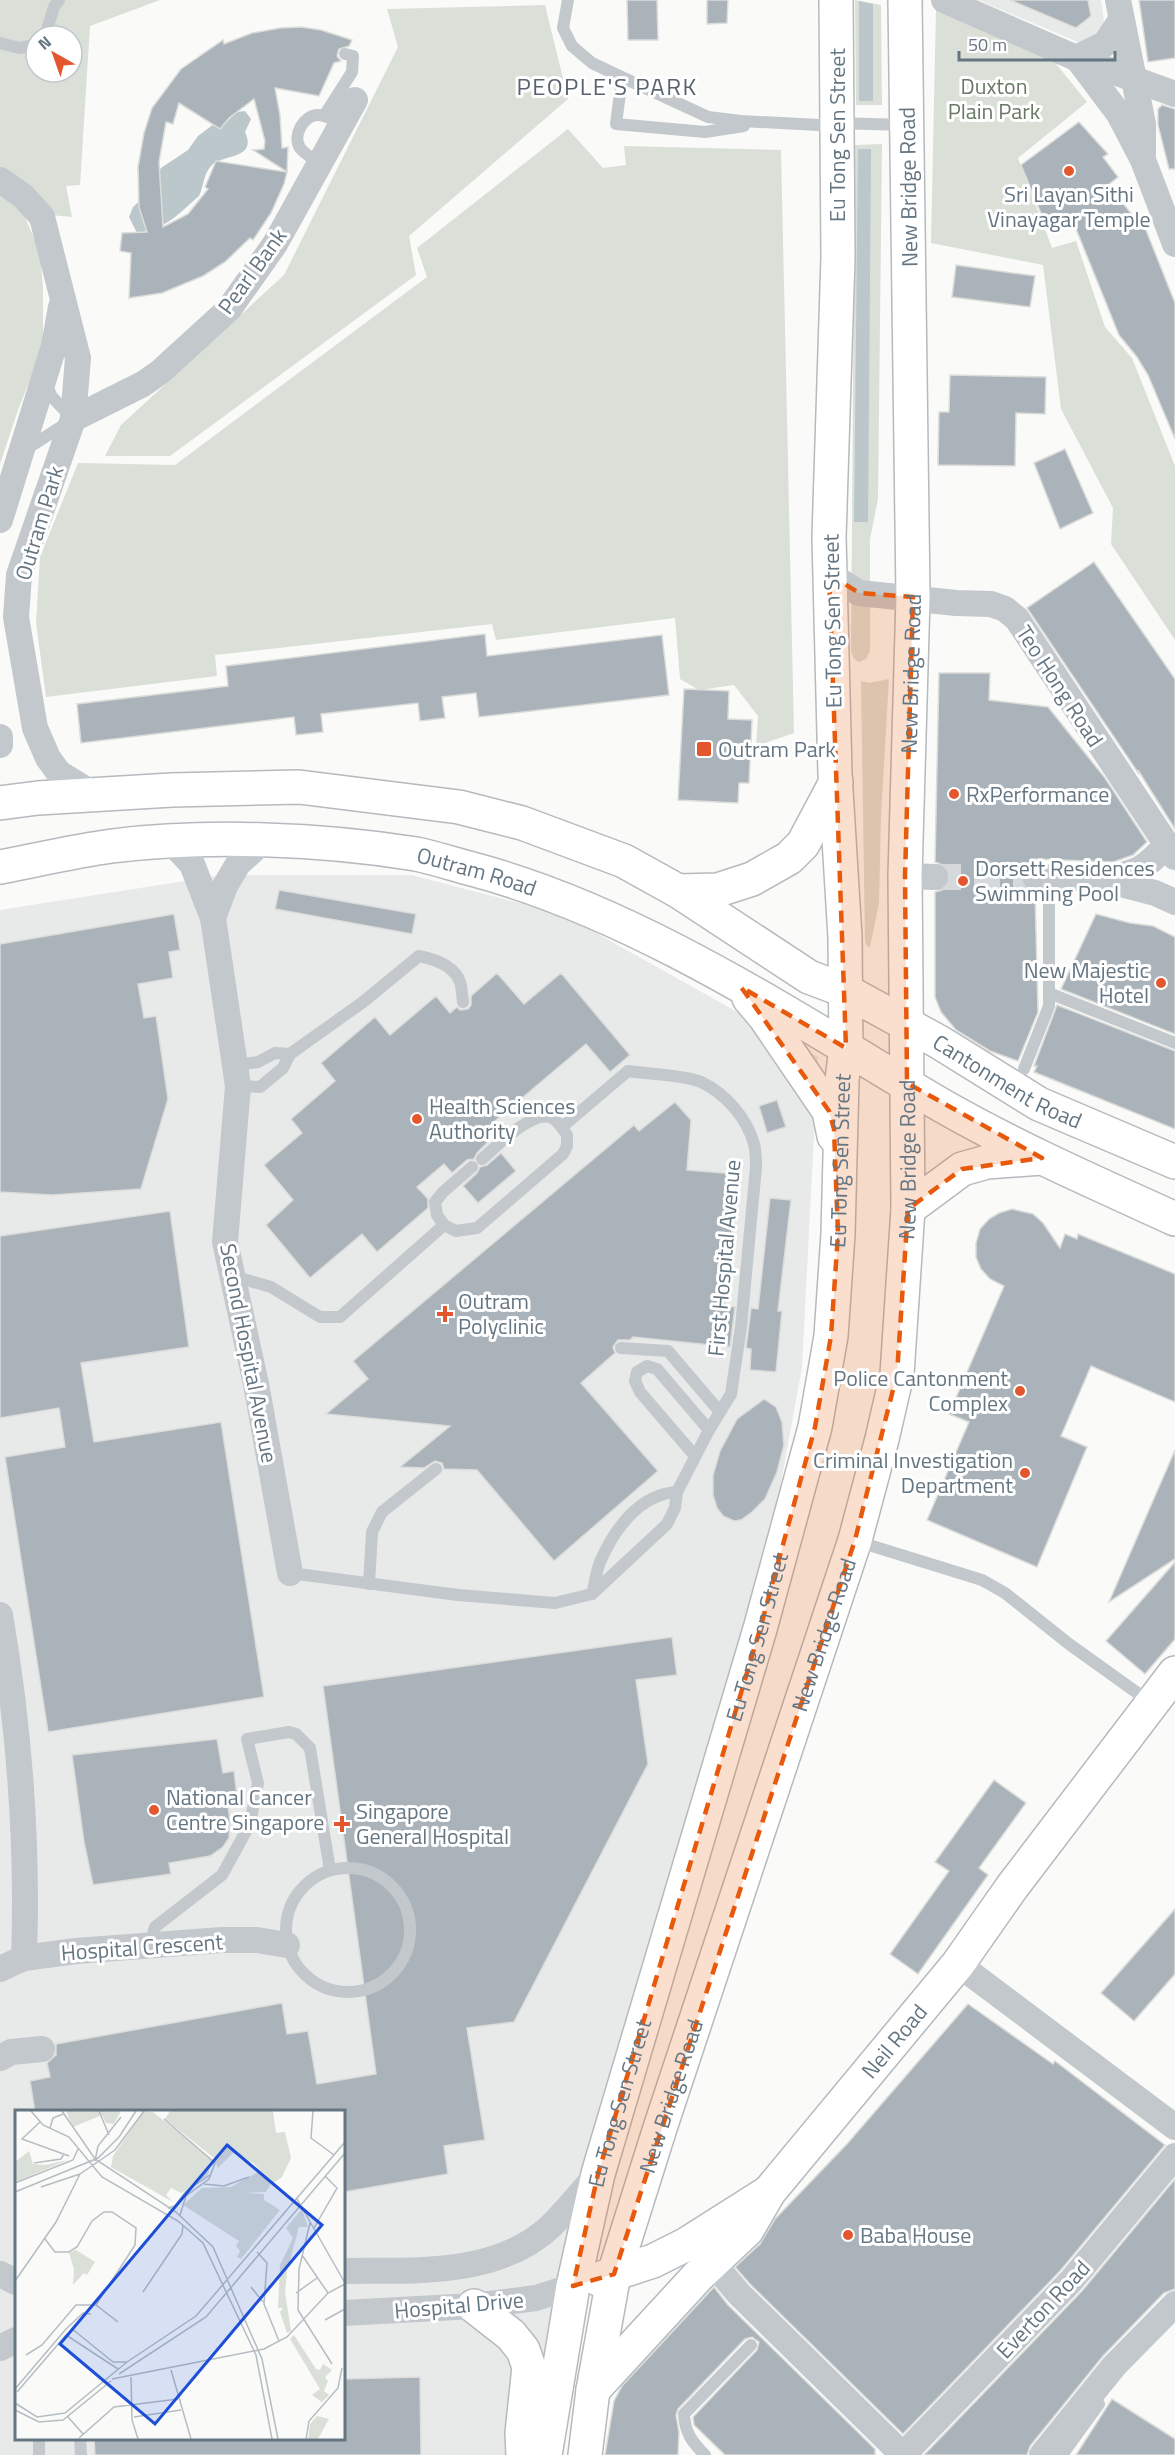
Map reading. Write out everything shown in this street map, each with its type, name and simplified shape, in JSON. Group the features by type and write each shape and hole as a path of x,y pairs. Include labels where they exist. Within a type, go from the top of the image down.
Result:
{"main road":[{"name":"Eu Tong Sen Street","path":"545,2455 573,2286 598,2174 756,1641 815,1427 831,1336 838,1234 842,1080 846,1048 846,991 829,574 838,256 836,0"},
{"name":"New Bridge Road","path":"585,2455 593,2390 614,2274 660,2128 719,1956 855,1540 897,1374 908,1209 905,1023 920,876 909,385 905,0"},
{"path":"678,891 718,890 752,879 778,866 803,844 836,782"},
{"path":"0,803 38,798 172,790 299,788 459,807 522,823 624,861 678,891 809,977 846,991"},
{"name":"Outram Road","path":"0,867 112,846 170,841 314,843 418,855 501,877 566,900 642,935 741,987 907,1083"},
{"path":"741,987 765,1017 829,1111 834,1129 838,1180"},
{"name":"Cantonment Road","path":"846,991 905,1023 1040,1104 1175,1162"},
{"path":"907,1083 941,1105 1042,1158 1175,1219"},
{"path":"908,1209 962,1169 987,1162 1042,1158"},
{"name":"Neil Road","path":"593,2390 716,2259 747,2230 769,2192 958,1964 1012,1887 1175,1673"},
{"path":"663,1959 670,1972 687,1979 719,1956"},
{"path":"573,2286 653,2261 679,2248 769,2192"},
{"path":"474,2306 511,2335 523,2350 526,2358 529,2367 522,2433 524,2455"}],"street":[{"path":"944,0 1076,58 1175,94"},
{"path":"1076,58 1105,45 1119,10"},
{"path":"1119,10 1143,124 1143,160"},
{"path":"1076,58 1119,114 1168,210 1175,244"},
{"name":"Pearl Bank","path":"73,419 143,384 160,372 229,309 275,244 320,162 332,121 355,100"},
{"name":"Outram Park","path":"0,180 23,196 42,217 78,358 73,419 19,575 16,617 36,732 48,759 59,773 95,795"},
{"name":"Outram Park","path":"0,520 54,346 62,298"},
{"name":"Teo Hong Road","path":"829,574 860,593 956,603 992,604 1005,609 1017,619 1171,850"},
{"path":"0,736 0,745"},
{"name":"Second Hospital Avenue","path":"170,841 192,864 213,918 237,1075 225,1242 256,1384 290,1573"},
{"name":"Second Hospital Avenue","path":"213,918 225,886 238,864 263,841"},
{"path":"1101,879 1141,869 1171,850"},
{"path":"1042,877 1101,879 1168,895"},
{"path":"0,1615 12,1687 16,1740 23,1857 24,1958"},
{"name":"Hospital Crescent","path":"0,1969 24,1958 76,1951 257,1940 287,1944"},
{"path":"958,1964 1175,2127"},
{"path":"0,2058 12,2052 42,2049"},
{"name":"Everton Road","path":"903,2455 1071,2281 1175,2156"},
{"name":"Hospital Drive","path":"345,2271 420,2270 489,2261 522,2247 550,2227 598,2174"},
{"path":"716,2259 722,2274 739,2294 903,2455"},
{"path":"0,2274 15,2282"},
{"name":"Hospital Drive","path":"345,2313 474,2306 536,2298 573,2286"},
{"path":"1042,2455 1114,2366 1175,2304"},
{"path":"0,2348 15,2340"}],"lane":[{"path":"49,24 54,7 59,0"},
{"path":"568,0 563,28 572,46 592,63 708,117 819,125 837,123 908,125"},
{"path":"0,43 24,47"},
{"path":"320,162 311,158 300,147 297,137 303,123 310,117 332,121 352,72 353,56 345,54"},
{"path":"622,78 616,124 705,132 763,122"},
{"path":"44,380 52,397 73,419"},
{"name":"Pearl Bank","path":"21,453 73,419"},
{"path":"1024,1069 1049,1006 1042,877"},
{"path":"237,1075 260,1087 283,1068 290,1054 323,1028 336,1022 363,1002 418,956 434,958 447,967 460,981 463,1002"},
{"path":"1049,993 1175,1043"},
{"path":"237,1075 275,1053 290,1054"},
{"name":"First Hospital Avenue","path":"290,1573 458,1595 555,1603 592,1594 667,1524 675,1508 677,1492 730,1394 741,1327 756,1167 755,1145 747,1125 717,1092 699,1082 628,1071 562,1127"},
{"path":"472,1167 435,1202 437,1215 444,1225 456,1231 477,1228 563,1154 567,1146 567,1135 552,1118 542,1116 530,1119 482,1159"},
{"path":"232,1276 271,1287 320,1317 340,1317 444,1225"},
{"path":"621,1348 668,1351 720,1412"},
{"path":"695,1456 640,1392 635,1381 637,1372 647,1366 657,1369 709,1430"},
{"path":"369,1584 372,1532 382,1512 436,1469"},
{"path":"592,1594 600,1563 623,1523 652,1498 663,1493 677,1492"},
{"path":"855,1540 982,1580 1005,1593 1150,1703"},
{"path":"149,1946 155,1927 222,1875 250,1824 258,1783 247,1738 289,1732 296,1734 310,1748 330,1870"},
{"path":"351,1867 372,1872 390,1883 403,1900 410,1920 410,1941 402,1961 389,1977 371,1988 350,1992 329,1989 310,1980 296,1964 287,1944 286,1926 290,1907 300,1891 313,1878 330,1870 351,1867"},
{"path":"705,2455 690,2440 685,2427 684,2414 751,2344"},
{"path":"1062,2455 1099,2404"},
{"path":"80,2440 81,2455"},
{"path":"688,2455 690,2440"}],"highlighted area":[{"path":"829,574 859,593 913,597 905,876 907,1083 1042,1158 962,1169 908,1209 897,1374 855,1540 614,2274 573,2286 598,2174 760,1629 815,1427 831,1336 838,1234 834,1129 829,1111 741,987 846,1048"}],"shaded area":[{"path":"978,0 1101,0 1109,55"},
{"path":"859,1 873,4 873,101 859,101"},
{"path":"245,111 251,119 245,132 248,141 243,152 211,166 206,173 199,196 178,215 156,228 137,233 129,217 133,207 147,194 161,168 188,150 198,136 214,124 220,128 237,112"},
{"path":"858,149 871,149 868,522 854,522"},
{"name":"Singapore General Hospital","path":"223,875 411,875 562,914 818,1057 802,1368 771,1536 596,2118 533,2455 0,2455 0,910"}],"green space":[{"path":"0,0 160,0 90,26 80,185 66,186 72,217 50,215 0,172"},
{"path":"855,0 881,5 882,105 856,105"},
{"path":"545,5 568,99 409,236 416,275 170,456 105,456 121,425 284,275 398,47 387,9"},
{"name":"Duxton Plain Park","path":"936,8 1053,60 1087,102 1018,158 1052,248 1076,241 1105,327 1132,358 1175,466 1175,640 1111,544 1113,508 1061,409 1043,265 931,243"},
{"path":"568,129 603,168 626,165 624,146 781,150 794,733 756,746 758,716 734,685 699,690 680,679 675,618 496,640 492,624 215,655 217,676 46,697 36,623 40,557 78,463 175,465 427,277 417,248"},
{"path":"882,144 878,499 870,539 870,651 866,659 859,662 854,659 851,651 855,145"},
{"path":"0,192 22,210 40,252 43,287 43,347 0,464"},
{"path":"889,679 881,815 879,903 870,947 865,941 861,681 869,683"}],"building":[{"path":"627,0 657,0 658,40 628,40"},
{"path":"707,0 728,0 727,23 707,24"},
{"path":"1010,0 1088,0 1091,16 1076,28"},
{"path":"1139,0 1175,0 1175,58 1148,62"},
{"path":"301,27 321,30 352,40 349,46 339,49 337,56 341,61 334,63 319,96 275,88 280,115 282,148 288,147 287,172 271,213 253,240 250,238 225,262 203,276 162,293 129,298 131,253 120,251 122,233 147,232 139,207 138,167 144,133 152,108 181,69 223,40 224,44 252,33 280,28","holes":["254,99 265,141 264,149 253,150 287,172 216,161 205,187 208,189 188,214 163,227 159,162 166,122 173,124 179,103 220,129 229,118"]},
{"path":"1162,105 1175,109 1175,169 1169,169 1158,125 1158,109"},
{"path":"1079,122 1108,154 1103,157 1118,177 1108,185 1138,222 1142,220 1175,303 1175,439 1148,375 1119,335 1074,224 1063,229 1060,223 1047,228 1021,165"},
{"path":"956,265 1035,276 1030,307 952,297"},
{"path":"950,375 1046,377 1045,414 1016,413 1015,466 938,465 939,412 949,412"},
{"path":"1065,449 1093,513 1060,529 1034,463"},
{"path":"1094,562 1175,679 1175,829 1138,770 1139,774 1027,608"},
{"path":"485,634 487,656 662,635 669,695 479,717 476,693 442,697 445,718 420,721 418,703 321,714 323,732 296,735 294,717 81,743 77,704 228,686 226,666"},
{"path":"939,673 990,673 989,700 1048,707 1105,778 1147,842 1133,855 1113,862 1036,859 1022,870 1020,877 1022,885 1035,892 1038,1012 1018,1061 990,1051 956,1030 941,1012 935,997 935,892 947,885 950,877 943,865 935,862"},
{"path":"684,689 729,691 728,719 752,720 749,783 739,783 738,803 678,800"},
{"path":"279,890 416,914 412,934 275,909"},
{"path":"174,914 180,950 169,952 173,978 138,984 144,1018 156,1016 168,1099 141,1189 52,1195 0,1192 0,944"},
{"path":"1096,914 1130,923 1153,926 1175,937 1175,1034 1061,989"},
{"path":"497,973 524,1004 561,973 630,1055 610,1072 586,1044 483,1131 490,1140 474,1159 467,1160 452,1173 444,1164 417,1187 428,1199 428,1208 377,1252 362,1234 310,1278 266,1225 293,1200 264,1165 302,1133 291,1119 335,1081 321,1063 375,1017 390,1035 436,996 450,1013 457,1007 460,1010 468,1009 471,1005 471,996"},
{"path":"1057,1005 1175,1051 1175,1129 1034,1072 1037,1066 1034,1066"},
{"path":"777,1100 786,1127 767,1133 759,1106"},
{"path":"675,1102 691,1120 687,1170 737,1174 725,1306 735,1307 730,1347 633,1337 630,1340 618,1340 613,1347 615,1353 581,1383 658,1471 554,1561 477,1470 444,1469 442,1463 435,1461 424,1468 400,1467 450,1426 326,1414 368,1379 353,1361 634,1125 639,1131"},
{"path":"501,1153 516,1171 478,1203 463,1186 480,1167 487,1165"},
{"path":"770,1198 791,1200 778,1311 782,1311 776,1372 750,1370 751,1349 746,1348 751,1308 758,1309"},
{"name":"Police Cantonment Complex","path":"1012,1209 1033,1214 1043,1223 1060,1248 1065,1234 1077,1239 1078,1234 1175,1274 1175,1402 1091,1366 1061,1436 1087,1447 1037,1567 927,1520 969,1422 949,1414 1004,1286 990,1279 981,1269 976,1257 976,1243 980,1229 989,1219"},
{"path":"170,1211 189,1347 81,1363 94,1442 221,1422 264,1697 48,1732 5,1457 65,1447 59,1408 0,1418 0,1236"},
{"path":"764,1399 776,1407 782,1422 784,1445 777,1472 765,1499 741,1520 734,1521 723,1516 717,1508 713,1495 713,1475 720,1451 737,1419"},
{"path":"1175,1450 1175,1559 1109,1602"},
{"path":"1175,1562 1175,1639 1145,1674 1106,1641"},
{"path":"672,1637 677,1675 636,1680 648,1764 514,2022 467,2028 485,2140 444,2146 448,2174 345,2192 345,2110 35,2110 30,2081 50,2077 47,2063 56,2055 56,2044 282,2003 287,2034 308,2031 317,2084 376,2074 323,1686"},
{"name":"National Cancer Centre Singapore","path":"217,1739 223,1773 234,1771 237,1796 227,1798 230,1821 229,1838 223,1847 210,1856 169,1863 171,1874 93,1885 84,1842 72,1755"},
{"path":"994,1780 1026,1803 979,1868 988,1875 918,1974 890,1954 949,1871 935,1862"},
{"path":"1175,1909 1175,1974 1134,2021 1101,1993"},
{"path":"968,2004 1053,2064 1055,2061 1165,2145 1060,2271 903,2434 735,2267 760,2244 775,2219 847,2144"},
{"path":"1175,2179 1175,2289 1164,2293 1103,2356 1030,2446 1027,2455 924,2455 1082,2291"},
{"path":"714,2287 728,2305 875,2449 875,2455 725,2455 694,2425 693,2417 757,2350 759,2342 752,2337 745,2339 678,2409 676,2415 679,2432 678,2455 605,2455 614,2401 622,2386"},
{"path":"420,2377 421,2455 95,2455 94,2440 345,2440 345,2379"},
{"path":"1112,2399 1175,2439 1175,2455 1076,2455"}],"tunnel":[{"path":"935,877 1035,877"}],"place":[{"name":"Sri Layan Sithi Vinayagar Temple","path":"1069,171"},
{"name":"Outram Park","path":"704,749"},
{"name":"RxPerformance","path":"954,794"},
{"name":"Dorsett Residences Swimming Pool","path":"963,881"},
{"name":"New Majestic Hotel","path":"1161,983"},
{"name":"Health Sciences Authority","path":"417,1119"},
{"name":"Outram Polyclinic","path":"445,1314"},
{"name":"Police Cantonment Complex","path":"1020,1391"},
{"name":"Criminal Investigation Department","path":"1025,1473"},
{"name":"National Cancer Centre Singapore","path":"154,1810"},
{"name":"Singapore General Hospital","path":"342,1824"},
{"name":"Baba House","path":"848,2235"}],"district":[{"name":"PEOPLE'S PARK","path":"607,86"}]}
